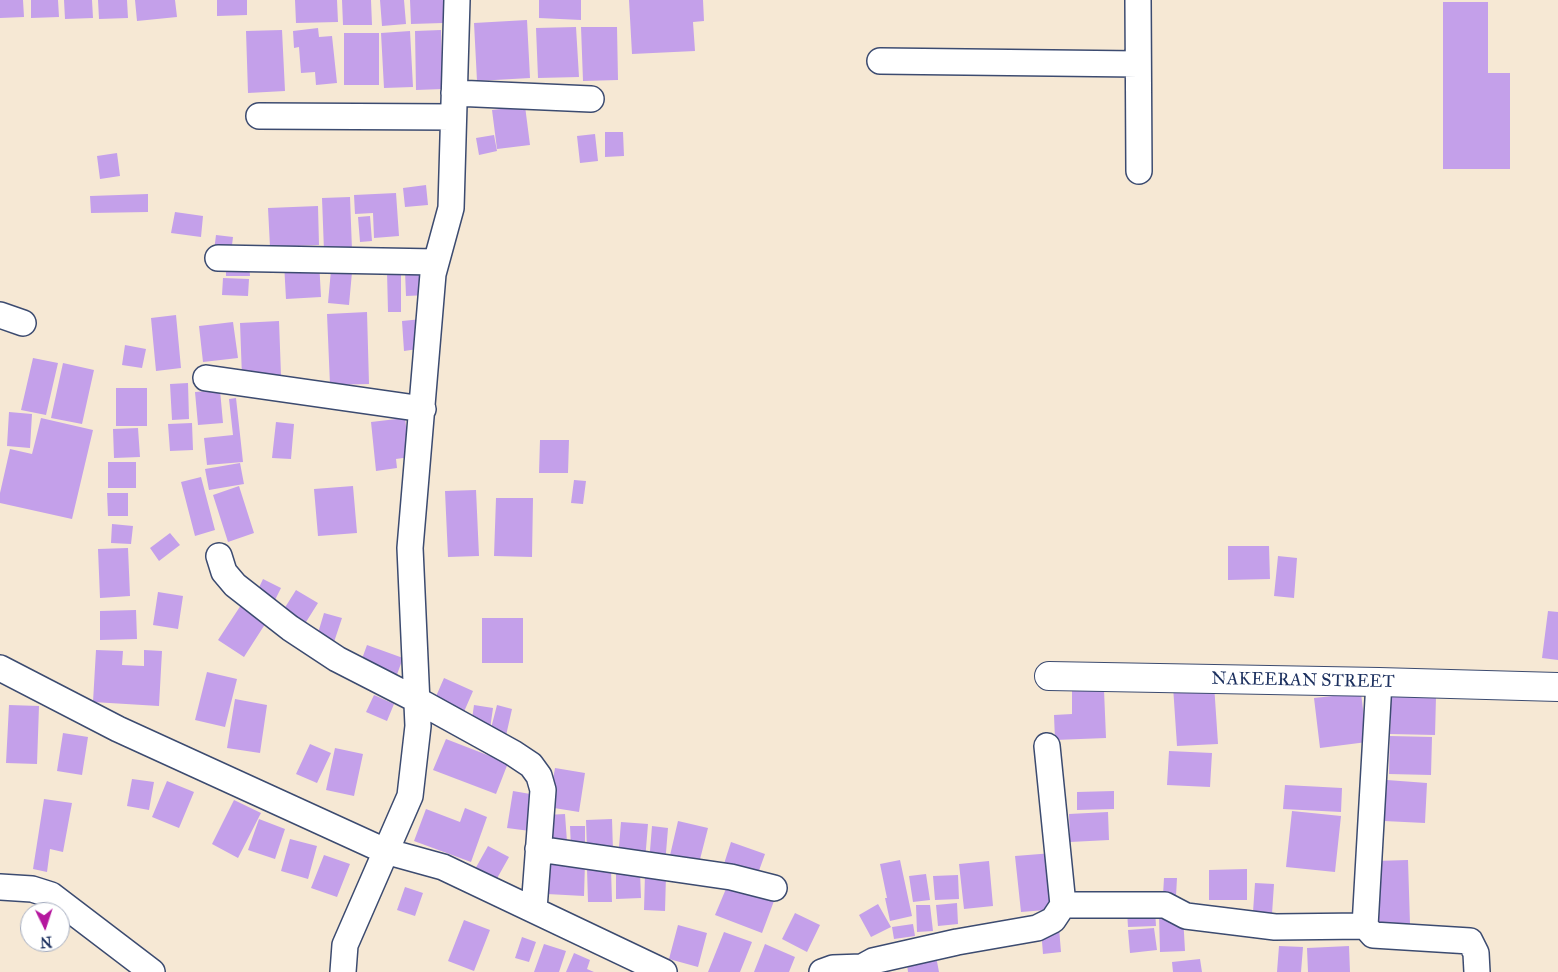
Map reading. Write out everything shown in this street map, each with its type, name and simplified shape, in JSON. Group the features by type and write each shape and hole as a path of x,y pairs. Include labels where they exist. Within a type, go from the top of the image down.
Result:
{"street":[{"path":"343,972 345,945 410,796 418,726 410,548 433,274 451,208 457,0"},
{"path":"1138,0 1139,171"},
{"path":"880,61 1138,64"},
{"path":"259,116 591,99"},
{"path":"218,258 436,262"},
{"path":"0,315 23,323"},
{"path":"206,378 423,409"},
{"path":"219,556 224,572 235,585 290,628 337,659 417,700 513,753 531,765 539,776 543,790 534,909"},
{"path":"0,670 118,729 385,851 443,867 664,972"},
{"name":"NAKEERAN STREET","path":"1049,676 1558,687"},
{"path":"1379,682 1365,926 1373,935 1470,941 1476,953 1477,972"},
{"path":"822,972 833,968 862,969 873,961 957,942 1037,928 1053,920 1063,905 1047,746"},
{"path":"538,849 731,878 774,888"},
{"path":"0,887 32,889 51,895 152,972"},
{"path":"1063,905 1165,905 1186,916 1275,927 1365,926"}],"building":[{"path":"0,0 23,0 24,17 0,18"},
{"path":"31,0 58,0 59,17 31,18"},
{"path":"64,0 92,0 93,18 65,19"},
{"path":"98,0 127,0 128,18 99,19"},
{"path":"135,0 175,0 177,17 137,21"},
{"path":"217,0 247,0 247,15 217,16"},
{"path":"295,0 337,0 338,22 296,23"},
{"path":"342,0 371,0 372,25 343,25"},
{"path":"380,0 404,0 406,24 382,26"},
{"path":"410,0 443,0 443,23 411,24"},
{"path":"539,0 581,0 581,20 539,18"},
{"path":"629,0 703,0 704,21 693,22 695,51 632,54"},
{"path":"1443,2 1488,2 1488,73 1510,73 1510,169 1443,169"},
{"path":"527,20 530,78 477,81 474,23"},
{"path":"576,27 579,77 538,78 536,28"},
{"path":"581,27 617,27 618,80 583,81"},
{"path":"318,28 319,37 332,36 337,83 316,85 315,72 301,73 299,47 294,48 293,31"},
{"path":"282,30 285,91 248,93 246,31"},
{"path":"441,30 443,89 416,90 415,31"},
{"path":"410,31 413,87 384,88 381,33"},
{"path":"344,33 379,33 379,85 344,85"},
{"path":"525,106 530,145 497,149 492,110"},
{"path":"605,132 623,132 624,156 605,157"},
{"path":"595,134 598,161 580,163 577,136"},
{"path":"494,135 497,151 479,155 476,138"},
{"path":"117,153 120,176 100,179 97,156"},
{"path":"426,185 428,205 405,207 403,188"},
{"path":"396,193 399,236 374,238 373,213 355,214 354,195"},
{"path":"148,194 148,212 91,213 90,196"},
{"path":"350,197 352,250 324,251 322,198"},
{"path":"318,206 319,245 270,247 268,208"},
{"path":"175,212 203,216 201,237 171,233"},
{"path":"370,216 372,241 360,242 358,217"},
{"path":"216,235 233,237 231,253 214,251"},
{"path":"226,260 249,260 250,276 226,276"},
{"path":"319,261 321,297 286,299 284,263"},
{"path":"331,270 352,272 349,305 328,303"},
{"path":"387,271 401,271 401,312 388,312"},
{"path":"405,271 427,271 428,295 406,296"},
{"path":"223,278 249,279 248,296 222,295"},
{"path":"367,312 369,384 330,385 327,314"},
{"path":"176,315 181,368 156,371 151,318"},
{"path":"422,319 425,348 404,351 402,321"},
{"path":"279,321 281,375 242,377 240,323"},
{"path":"233,322 238,358 203,362 199,326"},
{"path":"125,345 146,349 142,368 122,365"},
{"path":"33,358 58,363 46,415 21,410"},
{"path":"63,363 94,370 82,424 51,418"},
{"path":"188,383 189,419 172,420 170,384"},
{"path":"116,388 147,388 147,426 116,426"},
{"path":"220,390 223,423 198,425 195,392"},
{"path":"236,398 243,462 207,465 204,438 233,435 229,399"},
{"path":"9,412 32,414 30,448 7,446"},
{"path":"41,418 93,430 72,519 0,503 0,493 10,449 32,454"},
{"path":"405,418 410,457 396,459 397,468 376,471 371,422"},
{"path":"276,422 294,424 291,459 272,458"},
{"path":"192,423 193,450 170,451 168,424"},
{"path":"138,428 140,457 114,458 113,429"},
{"path":"540,440 569,440 568,473 539,473"},
{"path":"108,462 136,462 136,488 108,488"},
{"path":"240,463 244,484 209,490 205,469"},
{"path":"201,477 215,530 195,536 181,482"},
{"path":"574,480 586,481 583,504 571,503"},
{"path":"239,486 254,533 228,542 213,495"},
{"path":"353,486 357,533 318,536 314,489"},
{"path":"476,490 479,556 448,557 445,491"},
{"path":"107,493 128,493 128,516 108,516"},
{"path":"496,498 533,498 532,557 494,556"},
{"path":"112,524 133,526 131,544 111,543"},
{"path":"170,533 180,545 159,561 150,548"},
{"path":"1228,546 1269,546 1270,579 1228,580"},
{"path":"128,548 130,596 100,598 98,549"},
{"path":"1278,556 1297,558 1294,598 1274,596"},
{"path":"263,579 281,588 273,604 255,596"},
{"path":"296,590 318,603 301,630 279,617"},
{"path":"158,592 183,596 178,629 153,625"},
{"path":"243,602 269,618 244,657 218,640"},
{"path":"136,610 137,639 100,640 100,611"},
{"path":"1548,611 1558,612 1558,660 1542,658"},
{"path":"324,613 342,618 332,648 315,643"},
{"path":"482,618 523,618 523,663 482,663"},
{"path":"367,645 403,658 395,680 359,667"},
{"path":"96,650 123,651 122,665 144,666 144,650 162,651 159,706 93,702"},
{"path":"207,672 237,679 225,727 195,720"},
{"path":"444,678 473,691 463,714 434,701"},
{"path":"1214,684 1218,744 1177,746 1173,686"},
{"path":"1072,690 1104,690 1106,738 1055,740 1054,715 1072,714"},
{"path":"1361,693 1367,742 1320,748 1314,698"},
{"path":"374,695 394,704 387,721 366,712"},
{"path":"1391,696 1436,697 1435,735 1390,734"},
{"path":"235,699 267,705 260,753 227,748"},
{"path":"9,705 39,706 37,764 6,763"},
{"path":"474,705 493,708 490,729 471,726"},
{"path":"497,705 512,709 505,740 489,736"},
{"path":"63,733 88,737 82,775 57,771"},
{"path":"1390,736 1432,737 1431,775 1389,774"},
{"path":"446,739 508,763 496,794 433,770"},
{"path":"310,744 331,753 317,783 296,774"},
{"path":"335,748 363,754 354,796 326,790"},
{"path":"1169,751 1212,753 1210,787 1167,785"},
{"path":"555,768 585,773 579,812 548,807"},
{"path":"132,779 154,782 149,810 127,806"},
{"path":"1387,780 1427,783 1425,823 1384,821"},
{"path":"167,781 194,792 179,828 152,817"},
{"path":"1285,785 1342,788 1341,812 1283,809"},
{"path":"513,791 536,795 530,831 507,828"},
{"path":"1114,791 1114,809 1077,810 1077,792"},
{"path":"44,799 72,803 63,852 50,849 47,872 33,869"},
{"path":"234,800 261,813 238,858 212,844"},
{"path":"465,808 487,817 471,862 414,841 426,809 460,822"},
{"path":"1292,811 1341,816 1335,872 1286,867"},
{"path":"1108,812 1109,840 1070,842 1069,814"},
{"path":"565,814 567,842 547,843 546,815"},
{"path":"259,819 285,829 275,859 248,850"},
{"path":"612,819 613,851 587,852 586,820"},
{"path":"678,821 708,828 697,871 668,864"},
{"path":"621,822 648,824 645,861 618,859"},
{"path":"570,826 585,826 585,848 571,848"},
{"path":"652,826 668,828 665,865 649,863"},
{"path":"290,839 317,846 308,879 281,871"},
{"path":"731,842 765,854 756,879 723,867"},
{"path":"488,846 509,857 495,882 474,871"},
{"path":"1053,853 1058,909 1021,912 1015,856"},
{"path":"324,855 350,864 337,897 311,888"},
{"path":"900,860 912,916 890,921 880,864"},
{"path":"1408,860 1410,924 1376,925 1375,861"},
{"path":"989,861 993,906 964,909 959,864"},
{"path":"548,862 585,863 584,896 547,894"},
{"path":"587,869 611,869 612,902 588,902"},
{"path":"1247,869 1247,900 1209,900 1209,870"},
{"path":"640,871 641,898 616,899 616,872"},
{"path":"645,874 666,875 665,911 644,910"},
{"path":"926,874 930,900 913,902 909,876"},
{"path":"958,875 959,899 935,900 933,876"},
{"path":"1164,878 1177,878 1176,896 1163,895"},
{"path":"1255,883 1274,884 1272,914 1253,912"},
{"path":"728,884 774,901 762,933 715,915"},
{"path":"405,887 423,893 415,916 397,910"},
{"path":"957,903 958,924 938,926 936,905"},
{"path":"878,904 891,927 871,937 859,915"},
{"path":"916,905 930,905 933,931 917,932"},
{"path":"1155,910 1156,926 1128,927 1127,911"},
{"path":"795,913 820,925 807,952 782,939"},
{"path":"1183,915 1185,951 1160,952 1159,916"},
{"path":"464,920 490,930 474,971 448,961"},
{"path":"913,924 915,936 894,939 892,927"},
{"path":"678,925 707,933 698,967 669,959"},
{"path":"1059,928 1061,952 1043,954 1041,929"},
{"path":"1154,928 1157,950 1130,953 1128,930"},
{"path":"724,932 752,942 740,972 708,972"},
{"path":"522,937 536,942 529,962 515,958"},
{"path":"544,944 566,951 559,972 534,972"},
{"path":"765,944 795,957 789,972 754,972"},
{"path":"1279,946 1303,947 1301,972 1277,972"},
{"path":"1349,946 1350,972 1308,972 1307,948"},
{"path":"935,951 939,972 908,972 906,957"},
{"path":"574,953 590,960 587,969 594,972 566,972"},
{"path":"1200,959 1202,972 1173,972 1172,962"}]}
